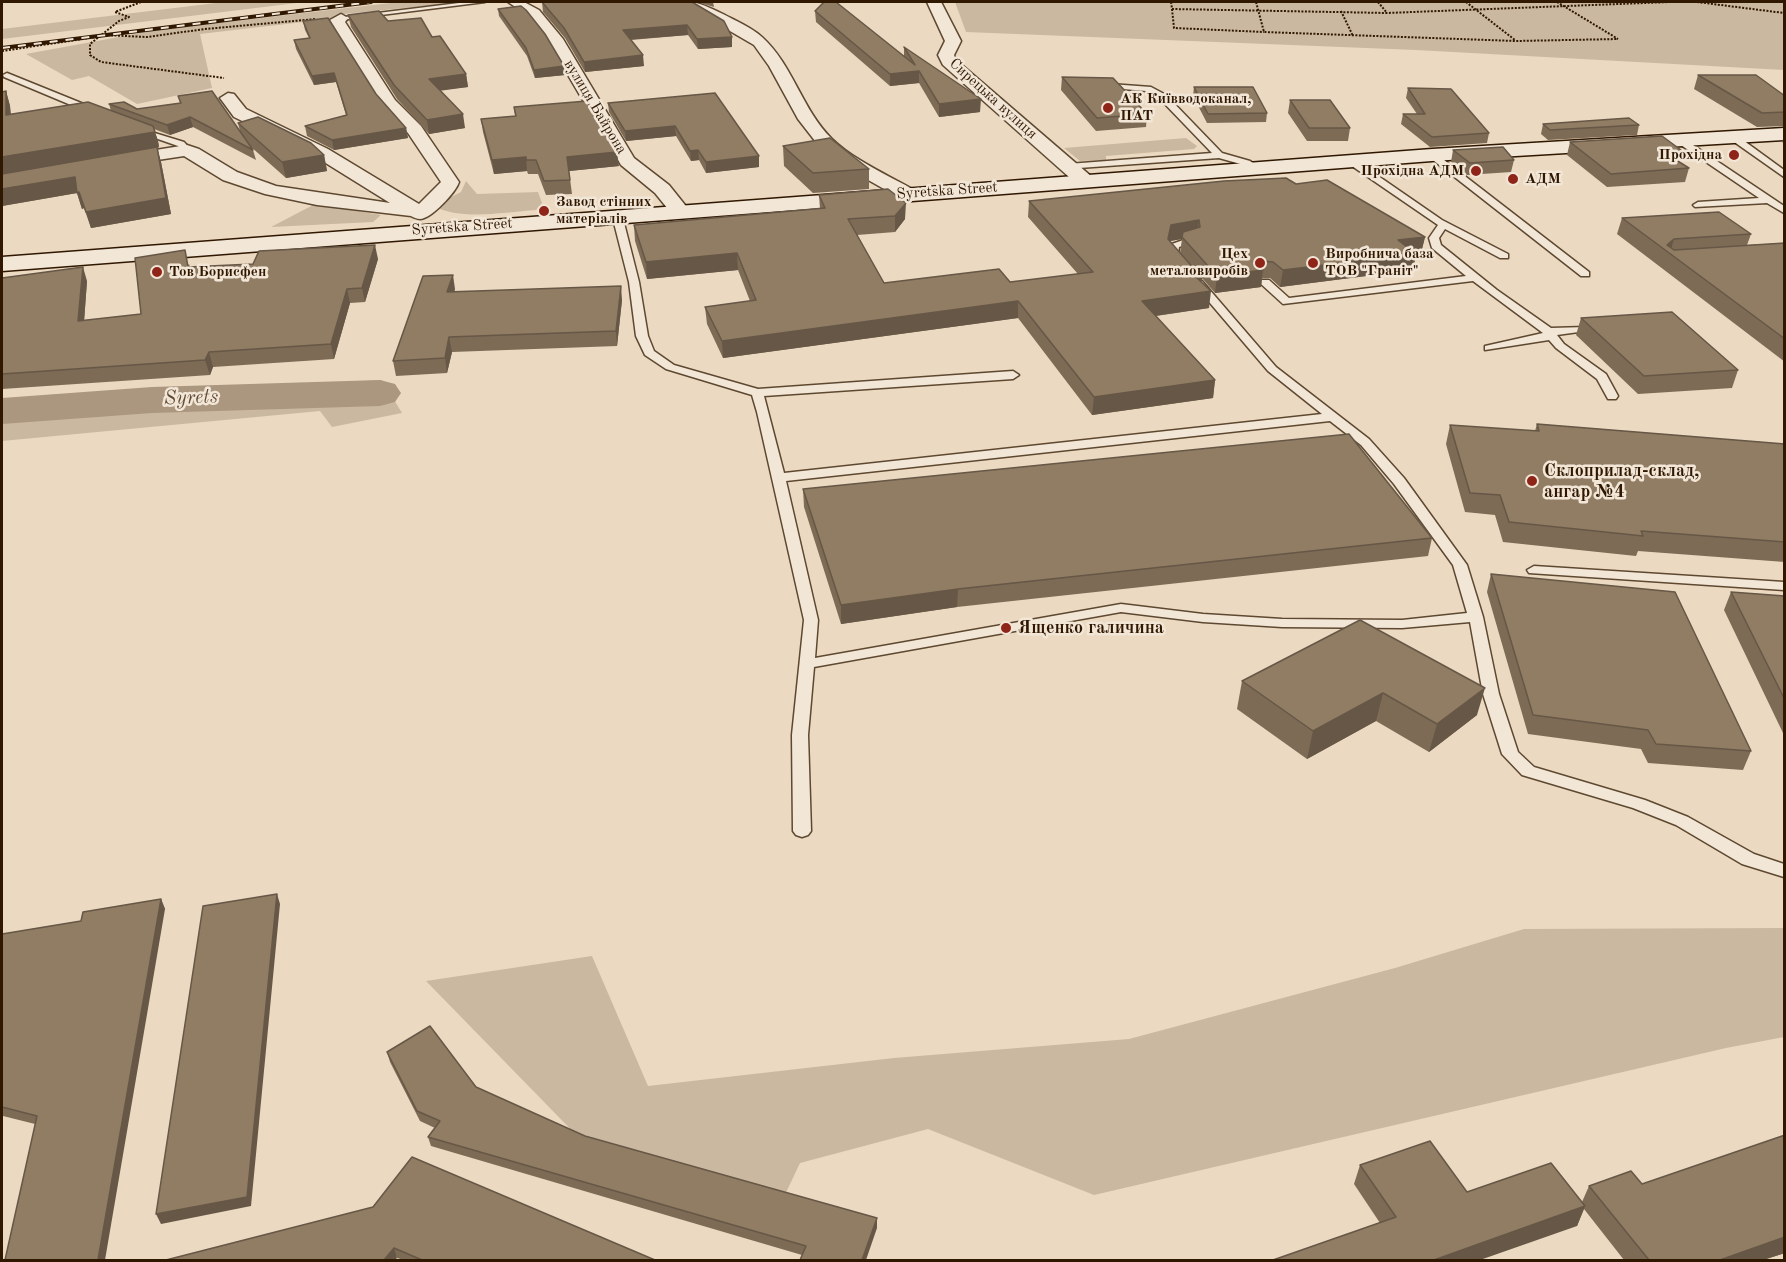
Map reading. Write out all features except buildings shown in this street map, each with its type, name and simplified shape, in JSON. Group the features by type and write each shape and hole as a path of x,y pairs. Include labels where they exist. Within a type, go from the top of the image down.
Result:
{"main road":[{"name":"Syretska Street","path":"2,264 424,221 617,215 1432,155 1785,134"}],"street":[{"name":"вулиця Байрона","path":"515,2 534,13 555,39 627,161 662,189 679,210"},
{"path":"687,2 758,41 788,84 808,121 825,143 907,194"},
{"name":"Сирецька вулиця","path":"933,2 940,11 953,41 946,56 949,62 1085,182"},
{"path":"340,18 337,20 388,103 416,130 450,182 424,221"},
{"path":"228,98 240,113 322,153 424,221"},
{"path":"103,164 187,150 228,175 255,185 424,221"}],"lane":[{"path":"340,18 481,2"},
{"path":"7,75 103,115"},
{"path":"1094,85 1148,89 1156,93 1163,97 1219,155"},
{"path":"124,124 181,144 187,150"},
{"path":"1733,137 1785,174"},
{"path":"1678,139 1785,210"},
{"path":"1068,166 1219,155 1247,163 1257,169"},
{"path":"1432,155 1585,274"},
{"path":"1352,162 1445,225 1504,256"},
{"path":"1698,205 1769,200"},
{"path":"617,215 634,282 642,336 649,353 670,367 757,393 1013,375"},
{"path":"1445,225 1434,238 1436,246 1474,278 1549,332 1560,346 1588,365 1602,378 1612,396"},
{"path":"1192,240 1174,245 1173,254 1272,369 1365,442 1399,481 1460,565 1476,617 1491,694 1510,754 1528,771 1650,808 1682,821 1748,859 1785,871"},
{"path":"1265,282 1287,302 1474,278"},
{"path":"1549,332 1582,329"},
{"path":"1489,348 1540,339 1548,336 1549,332"},
{"path":"757,393 811,620 800,735 802,831"},
{"path":"778,478 1332,417"},
{"path":"1534,570 1785,586"},
{"path":"807,664 1121,609 1203,618 1282,623 1402,624 1476,617"}],"path":[{"path":"141,2 115,12 129,17 119,21 90,44 90,55 101,62 227,79 228,98"},
{"path":"1171,2 1174,28 1516,41 1618,39 1557,2"},
{"path":"1256,2 1264,32"},
{"path":"1378,2 1386,12"},
{"path":"1466,2 1516,41"},
{"path":"1172,9 1386,12 1670,2"},
{"path":"1697,2 1785,13"},
{"path":"1341,12 1353,36"},
{"path":"102,34 147,38 250,24 340,18"},
{"path":"2,51 99,37"}],"shaded area":[{"path":"224,2 305,2 2,39 2,29"},
{"path":"399,2 465,2 344,14 329,19 200,34 212,88 137,104 89,76 72,80 26,54 157,30"},
{"path":"955,2 1784,2 1784,70 1416,50 966,32"},
{"path":"1186,138 1197,146 1194,149 1106,156 1106,160 1080,161 1064,148"},
{"path":"466,181 477,194 538,192 542,203 536,210 483,214 444,211 433,206 461,192"},
{"path":"315,204 381,215 373,222 271,227"},
{"path":"382,380 402,413 332,427 320,411 2,441 2,399"},
{"path":"1784,928 1784,1037 1726,1048 1094,1195 928,1129 800,1163 782,1201 587,1146 426,981 592,956 648,1086 894,1058 1129,1039 1395,968 1524,929"}],"waterway":[{"name":"Syrets","path":"2,411 152,400 380,393"}],"railway":[{"path":"2,48 371,2"}],"place":[{"name":"АК Київводоканал, ПАТ","path":"1108,108"},
{"name":"Прохідна","path":"1734,155"},
{"name":"Прохідна АДМ","path":"1476,171"},
{"name":"АДМ","path":"1513,179"},
{"name":"Завод стінних матеріалів","path":"544,211"},
{"name":"Цех металовиробів","path":"1260,263"},
{"name":"Виробнича база ТОВ \"Граніт\"","path":"1313,263"},
{"name":"Тов Борисфен","path":"157,272"},
{"name":"Склоприлад-склад, ангар №4","path":"1532,481"},
{"name":"Ященко галичина","path":"1006,628"}]}
